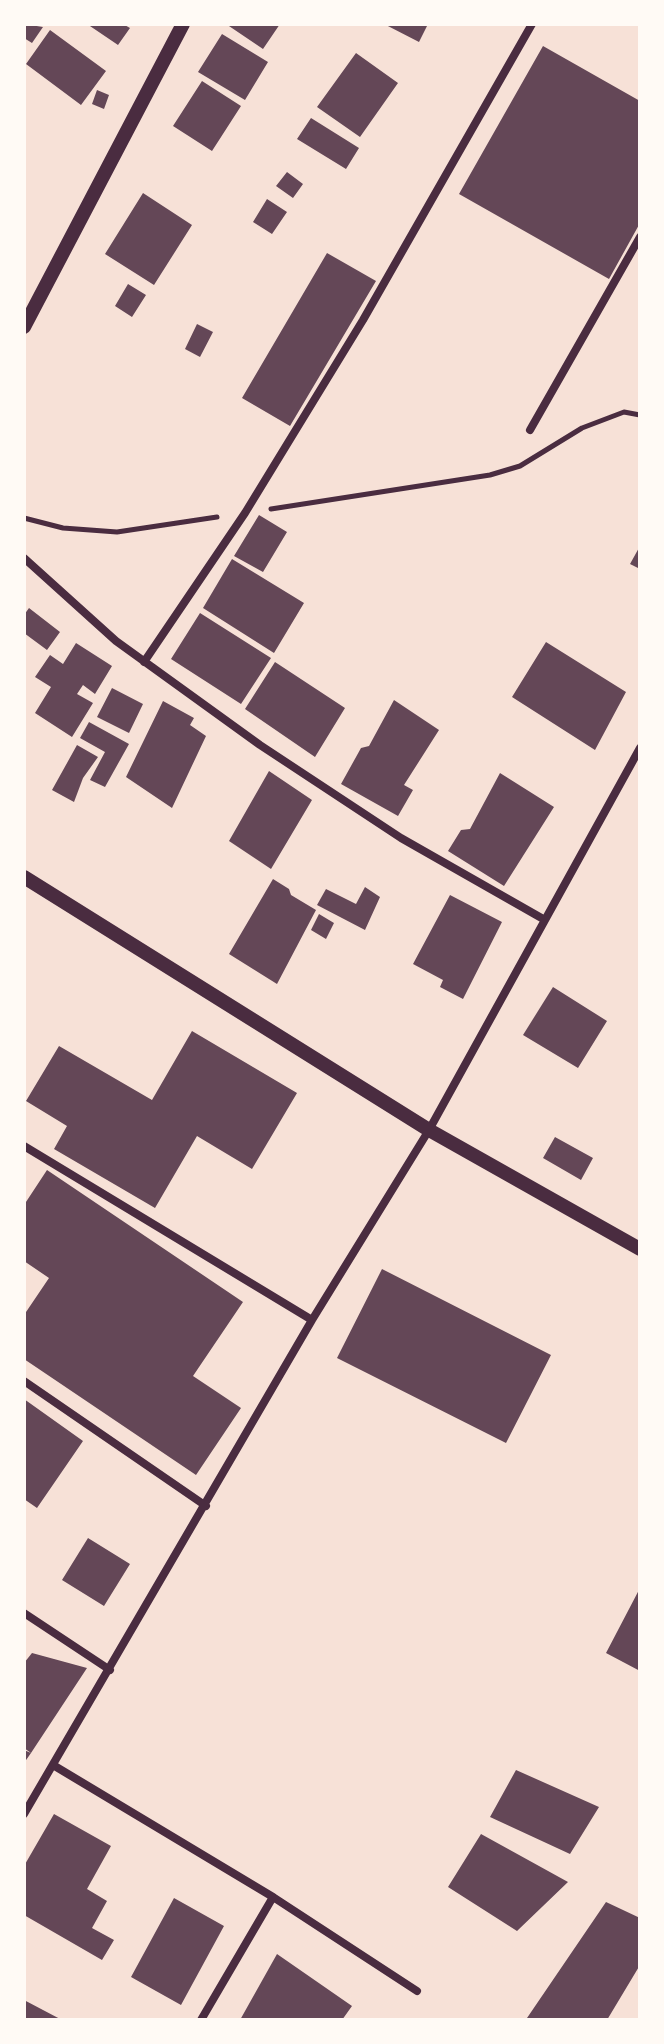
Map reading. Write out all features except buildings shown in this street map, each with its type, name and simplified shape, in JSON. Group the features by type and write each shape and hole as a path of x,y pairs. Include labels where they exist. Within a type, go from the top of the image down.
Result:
{"street":[{"path":"24,327 183,24"},
{"path":"144,662 245,513 363,320 532,24"},
{"path":"530,430 640,237"},
{"path":"24,558 116,641 260,745 401,838 545,920"},
{"path":"24,1814 312,1320 429,1130 640,748"},
{"path":"24,877 429,1130 640,1249"},
{"path":"24,1146 312,1320"},
{"path":"24,1381 206,1506"},
{"path":"24,1613 110,1670"},
{"path":"53,1765 273,1897 417,1991"},
{"path":"201,2020 273,1897"}],"path":[{"path":"24,518 63,528 117,532 490,475 520,466 582,428 624,412 640,415"}]}
